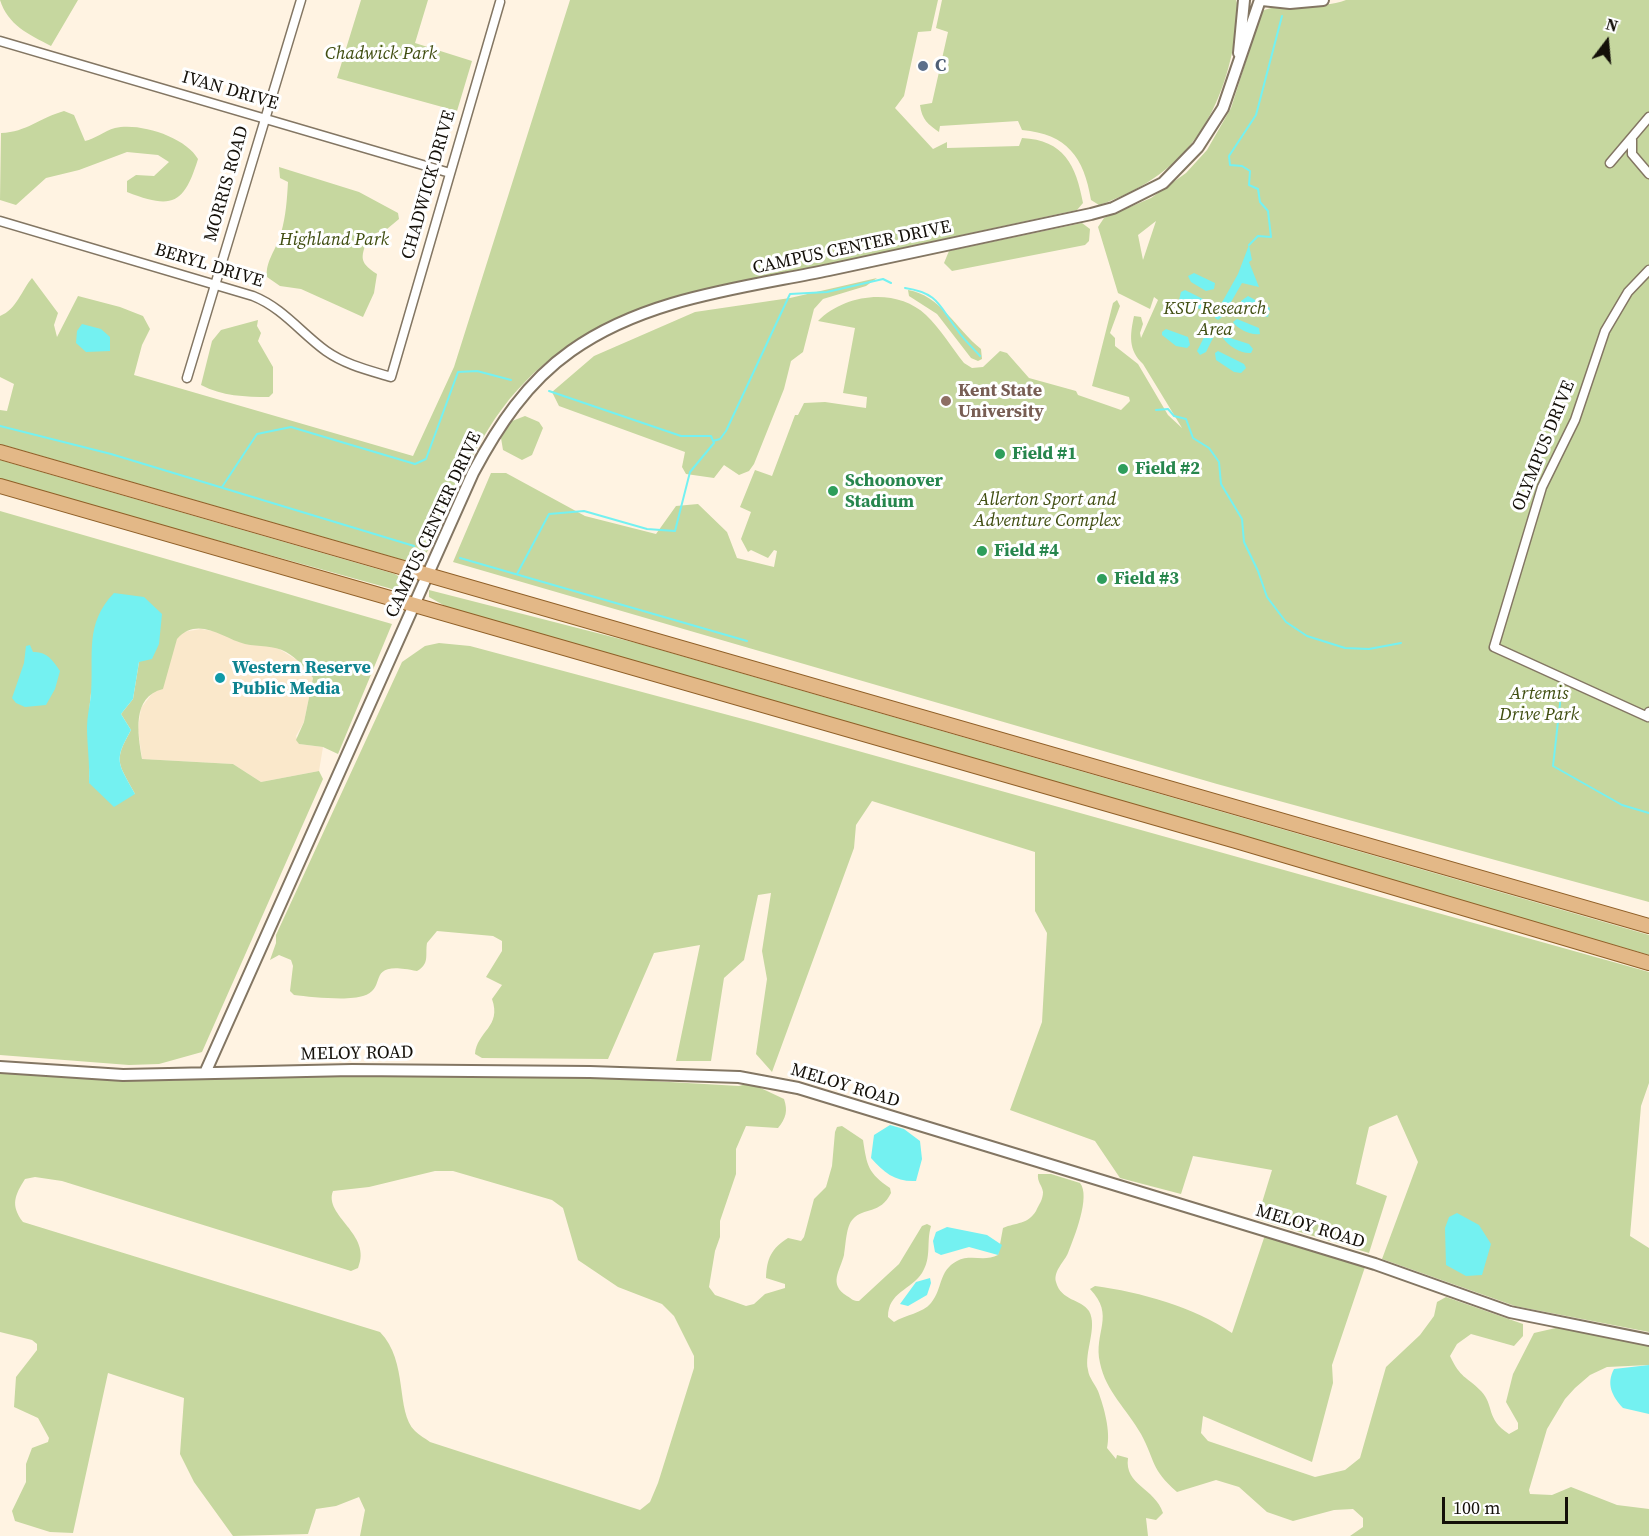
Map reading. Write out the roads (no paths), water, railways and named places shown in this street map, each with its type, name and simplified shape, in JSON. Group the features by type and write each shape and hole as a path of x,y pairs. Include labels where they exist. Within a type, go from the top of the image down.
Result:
{"main road":[{"path":"0,452 1649,926"},
{"path":"0,486 1649,963"}],"street":[{"name":"MORRIS ROAD","path":"187,378 300,0"},
{"name":"CAMPUS CENTER DRIVE","path":"1239,60 1244,0"},
{"name":"CAMPUS CENTER DRIVE","path":"205,1073 473,473 500,425 539,377 587,340 617,324 681,302 1091,214 1123,204 1163,183 1198,147 1223,108 1261,0"},
{"path":"1261,0 1290,3 1323,0"},
{"name":"CHADWICK DRIVE","path":"391,377 500,2"},
{"name":"IVAN DRIVE","path":"0,41 450,173"},
{"path":"1610,163 1649,117"},
{"path":"1633,136 1630,144 1632,154 1649,174"},
{"name":"BERYL DRIVE","path":"0,221 262,299 283,313 333,355 354,366 391,377"},
{"name":"OLYMPUS DRIVE","path":"1648,714 1494,647 1542,487 1575,420 1605,330 1628,292 1649,270"},
{"name":"MELOY ROAD","path":"0,1067 123,1075 479,1070 759,1079 798,1088 1384,1267 1510,1312 1649,1340"}],"water":[{"path":"1249,245 1252,260 1249,262 1259,287 1242,283 1223,316 1218,320 1215,318 1216,313 1238,274"},
{"path":"1194,273 1215,283 1214,289 1206,291 1191,282 1188,276"},
{"path":"1185,290 1207,301 1206,309 1202,310 1179,300 1181,292"},
{"path":"1248,296 1270,308 1268,317 1251,313 1241,307 1241,301"},
{"path":"1237,319 1259,328 1260,334 1249,333 1241,329 1233,322"},
{"path":"82,324 101,329 110,337 110,351 86,352 76,343 77,331"},
{"path":"1210,326 1217,330 1206,352 1200,355 1197,351"},
{"path":"1166,329 1188,337 1190,345 1187,348 1176,346 1162,335"},
{"path":"1224,336 1249,344 1253,349 1251,353 1231,347 1223,338"},
{"path":"1218,351 1244,364 1246,368 1241,373 1234,372 1216,360 1215,353"},
{"path":"114,593 144,597 162,614 159,644 152,659 139,662 133,699 121,714 131,730 122,749 120,762 135,794 114,807 89,783 87,719 91,694 94,628 98,616"},
{"path":"30,645 33,652 49,657 60,671 55,689 46,705 25,707 16,703 12,698 24,663 26,646"},
{"path":"890,1125 904,1129 920,1141 922,1159 916,1181 891,1176 871,1158 874,1135"},
{"path":"1457,1213 1479,1225 1491,1244 1482,1275 1466,1276 1446,1265 1445,1228 1449,1217"},
{"path":"947,1227 987,1235 1002,1245 998,1255 969,1247 941,1255 935,1252 933,1241 936,1232"},
{"path":"930,1278 931,1283 927,1295 908,1306 900,1304 916,1282"},
{"path":"1649,1365 1649,1414 1623,1408 1611,1390 1610,1380 1614,1369"}],"waterway":[{"path":"1249,245 1258,236 1271,237 1268,211 1260,202 1258,189 1249,185 1250,171 1242,166 1230,165 1229,156 1256,115 1282,16"},
{"path":"713,441 720,439 726,431 790,294 827,292 883,279 891,283"},
{"path":"905,288 932,297 980,356"},
{"path":"222,487 257,434 291,427 415,464 426,459 458,372 477,371 511,380"},
{"path":"517,574 549,514 584,511 647,529 675,531 690,472 714,443 711,436 681,436 549,391"},
{"path":"1156,410 1168,409 1174,416 1186,419 1193,438 1209,448 1219,462 1221,484 1242,519 1244,542 1267,597 1286,622 1307,636 1345,648 1369,649 1401,643"},
{"path":"0,426 111,454 414,546"},
{"path":"460,558 747,641"},
{"path":"1557,695 1560,696 1560,704 1553,766 1622,805 1649,813"}],"place":[{"name":"C","path":"923,66"},
{"name":"Kent State University","path":"946,401"},
{"name":"Field #1","path":"1000,454"},
{"name":"Field #2","path":"1123,469"},
{"name":"Schoonover Stadium","path":"833,491"},
{"name":"Field #4","path":"982,551"},
{"name":"Field #3","path":"1102,579"},
{"name":"Western Reserve Public Media","path":"220,678"}],"park label":[{"name":"Chadwick Park","path":"381,54"},
{"name":"Highland Park","path":"334,240"},
{"name":"KSU Research Area","path":"1215,319"},
{"name":"Allerton Sport and Adventure Complex","path":"1047,510"},
{"name":"Artemis Drive Park","path":"1539,704"}]}
